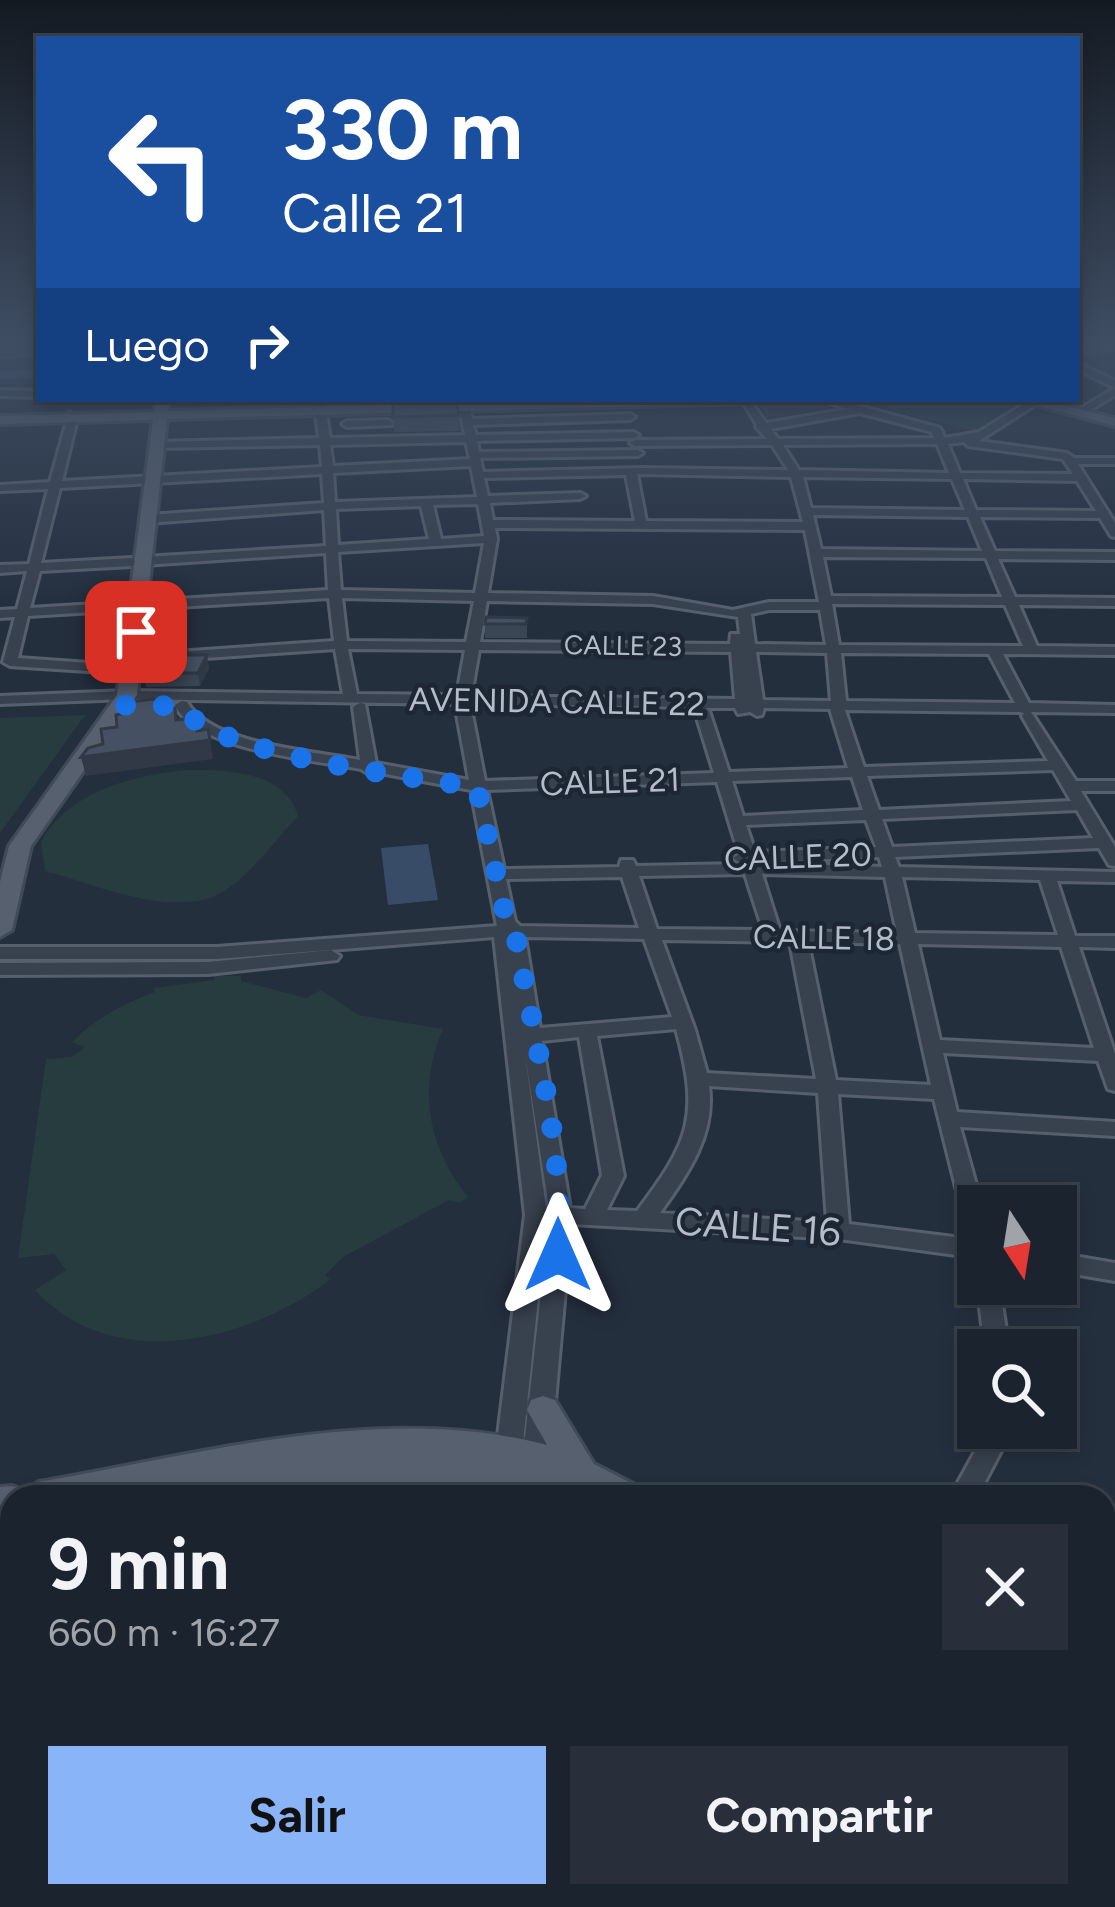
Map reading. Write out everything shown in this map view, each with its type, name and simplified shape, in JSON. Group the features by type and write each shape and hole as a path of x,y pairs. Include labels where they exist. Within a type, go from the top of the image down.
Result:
{"main road":[{"path":"0,930 20,846 119,700 153,432"},
{"path":"138,562 148,519 147,478 155,432"},
{"path":"0,866 5,847 119,700"},
{"path":"543,1409 574,1485"},
{"path":"114,1485 325,1451 448,1444 519,1471 574,1485"},
{"path":"267,1485 332,1475 442,1468 519,1471"}],"street":[{"path":"23,613 68,432"},
{"path":"321,432 338,645 369,770"},
{"path":"369,432 370,441"},
{"path":"469,432 491,531 462,704 534,1035 561,1216 543,1409 519,1471"},
{"path":"633,432 640,524"},
{"path":"155,445 470,438 636,444 711,441 769,432"},
{"path":"938,432 958,439 971,432"},
{"path":"765,433 958,439 1056,452 1071,461 1115,533"},
{"path":"765,433 796,475 806,511 840,709 870,815 893,874 965,1185"},
{"path":"958,439 963,476 1038,650"},
{"path":"397,440 397,461"},
{"path":"711,441 731,473"},
{"path":"233,474 234,443"},
{"path":"476,464 636,444"},
{"path":"0,488 326,470 443,452"},
{"path":"352,458 570,473 1081,478"},
{"path":"1071,461 1115,461"},
{"path":"570,473 585,525"},
{"path":"148,519 580,496"},
{"path":"1094,499 1115,499"},
{"path":"426,501 436,543"},
{"path":"806,511 1103,515"},
{"path":"0,569 436,543 491,531 585,525 809,526"},
{"path":"814,553 1115,556"},
{"path":"0,614 332,594 653,600 739,614 769,606 825,603 1115,602"},
{"name":"CALLE 23","path":"23,613 10,662 125,664 338,645 1115,651"},
{"path":"739,614 750,708"},
{"path":"994,650 1055,765 1115,861"},
{"name":"AVENIDA CALLE 22","path":"119,700 182,706 356,703"},
{"name":"AVENIDA CALLE 22","path":"0,704 119,700 1115,713"},
{"name":"AVENIDA CALLE 22","path":"462,704 702,711 750,708"},
{"name":"CALLE 21","path":"182,706 187,716 230,740 477,787 1055,765"},
{"path":"702,711 773,935"},
{"path":"1068,786 1115,786"},
{"path":"737,821 1079,805"},
{"name":"CALLE 20","path":"495,870 749,864 1102,843"},
{"path":"749,864 893,874 1115,877"},
{"path":"628,868 698,1079 699,1120 675,1177 645,1217"},
{"path":"1047,876 1115,1084"},
{"path":"512,934 536,1215 519,1471"},
{"name":"CALLE 18","path":"0,969 208,968 512,934"},
{"name":"CALLE 18","path":"0,952 217,953 512,934 1115,942"},
{"path":"798,935 827,1086 839,1231"},
{"path":"534,1035 681,1022"},
{"path":"587,1030 614,1176 598,1198 594,1216"},
{"path":"932,1046 1104,1055"},
{"path":"698,1079 943,1093"},
{"path":"947,1120 1115,1129"},
{"name":"CALLE 16","path":"536,1215 645,1217 839,1231 957,1246"},
{"path":"1077,1266 1115,1272"},
{"path":"969,1485 989,1449"}],"green space":[{"path":"85,715 0,833 0,718"},
{"path":"185,770 235,772 267,781 281,789 298,816 246,874 206,899 184,902 136,897 45,871 41,842 68,810 124,782"},
{"path":"215,976 241,976 241,981 306,998 321,990 358,1015 443,1029 430,1073 431,1117 444,1158 468,1197 460,1203 449,1200 343,1257 325,1275 330,1280 260,1319 181,1340 141,1341 103,1333 67,1317 35,1290 66,1270 54,1254 18,1258 46,1059 72,1057 85,1047 72,1042 81,1033 110,1012 155,992 154,988 214,980"}],"water":[{"path":"428,844 438,900 388,905 381,848"}],"building":[{"path":"486,617 527,618 526,624 485,624"},
{"path":"187,650 187,655 207,655 198,673 144,673 146,653"},
{"path":"162,698 169,709 175,708 176,720 195,718 197,731 208,729 210,740 81,757 88,748 103,744 101,729 117,727 116,715 125,713 124,706"}],"route":[{"path":"136,632 124,705 182,706 205,729 230,740 477,787 507,923 515,931 534,1035 561,1216 558,1255"}]}
